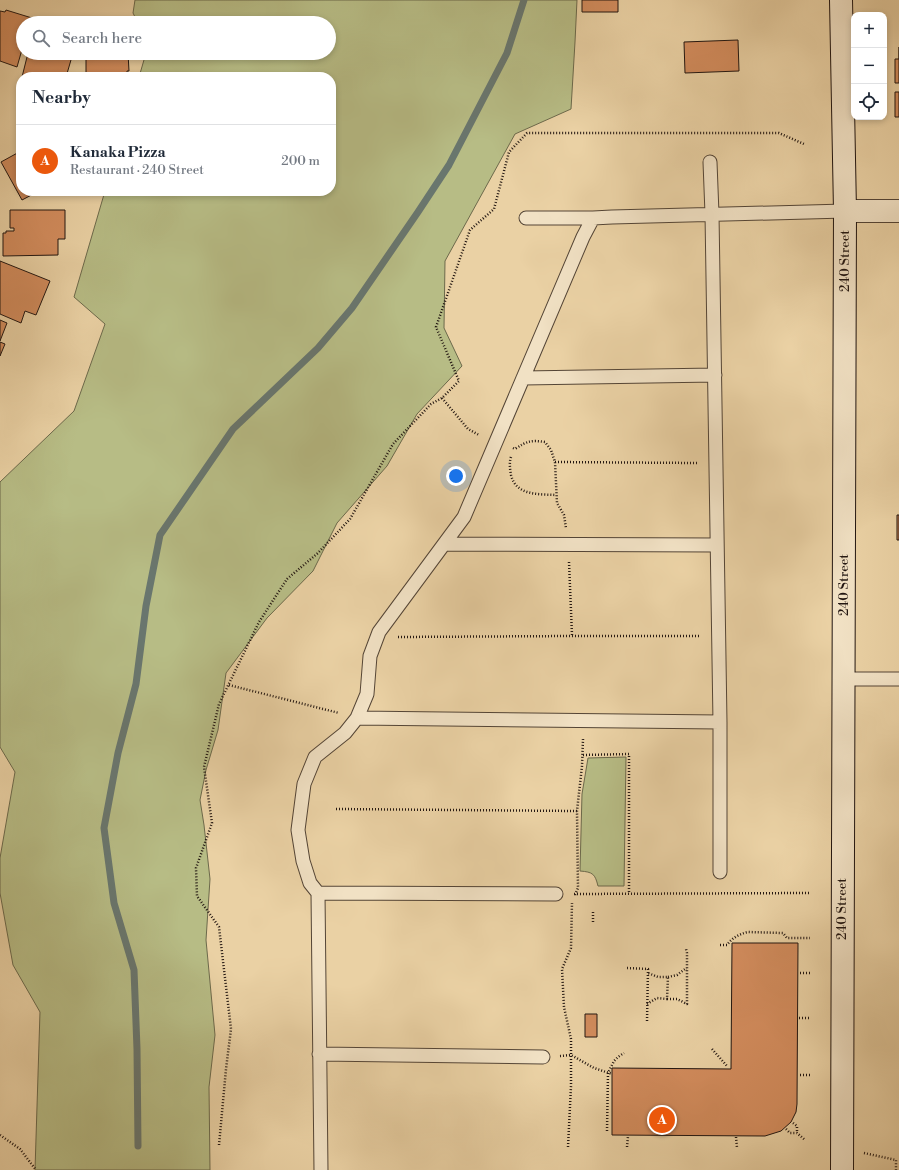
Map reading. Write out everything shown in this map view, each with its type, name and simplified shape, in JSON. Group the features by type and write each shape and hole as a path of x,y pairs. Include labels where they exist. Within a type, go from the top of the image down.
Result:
{"main road":[{"name":"240 Street","path":"841,0 845,210 842,1170"},
{"path":"845,210 899,211"}],"lane":[{"path":"710,162 719,636 720,872"},
{"path":"526,218 593,218 845,210"},
{"path":"321,1170 318,893 310,883 303,861 298,830 304,784 315,757 345,733 358,718 367,694 370,656 379,632 464,517 583,237 593,218"},
{"path":"523,378 715,375"},
{"path":"444,544 717,545"},
{"path":"843,680 899,680"},
{"path":"358,718 720,722"},
{"path":"318,893 556,894"},
{"path":"319,1054 543,1058"}],"path":[{"path":"219,1145 231,1029 219,927 197,896 196,868 212,823 204,767 220,704 259,622 287,580 318,553 350,519 393,444 431,404 442,398 468,430 496,443 515,449"},
{"path":"556,495 532,494 521,490 513,481 510,470 510,460 515,449 522,444 533,440 545,442 555,462 557,503 564,515 569,545 572,636"},
{"path":"555,462 716,464"},
{"path":"377,637 719,636"},
{"path":"229,685 358,718"},
{"path":"568,1147 571,1086 571,1038 564,1007 562,969 571,948 572,900 578,888 577,811 583,755 583,720"},
{"path":"583,755 629,754 629,894"},
{"path":"336,809 577,811"},
{"path":"556,894 809,893"},
{"path":"593,912 593,922"},
{"path":"720,945 727,945 733,938 748,932 783,933 787,938 810,938"},
{"path":"647,1004 657,998 677,999 687,1004 686,949"},
{"path":"627,968 648,969 647,1022"},
{"path":"648,973 658,977 668,977 687,969"},
{"path":"800,973 810,973"},
{"path":"667,999 668,977"},
{"path":"799,1018 811,1018"},
{"path":"712,1049 728,1066"},
{"path":"607,1131 608,1073 614,1061 624,1052"},
{"path":"543,1058 571,1055 594,1068 612,1074"},
{"path":"800,1075 811,1075"},
{"path":"793,1123 797,1126 797,1133"},
{"path":"786,1129 790,1133 797,1133 805,1140"},
{"path":"0,1135 20,1149 36,1170"},
{"path":"628,1136 628,1147"},
{"path":"736,1137 737,1148"},
{"path":"842,1148 896,1160 896,1170"}],"green space":[{"path":"135,0 577,0 571,109 515,134 445,261 444,328 462,366 417,414 387,466 337,523 313,571 267,618 226,673 218,730 206,770 200,800 210,879 206,940 215,1035 209,1087 210,1170 35,1170 40,1012 13,965 0,893 0,858 15,772 0,747 0,482 74,411 105,324 74,297 104,196 336,196 336,72 140,72 144,60 336,60 336,16 134,16 133,13"},
{"path":"626,757 624,886 598,886 593,874 580,871 582,794 588,758"}],"building":[{"path":"582,0 618,0 618,12 582,12"},
{"path":"6,10 26,16 16,16 16,60 19,60 17,67 0,61 0,11 5,12"},
{"path":"738,40 739,71 685,73 684,42"},
{"path":"895,59 899,59 899,83 895,83"},
{"path":"26,60 71,60 67,72 23,72"},
{"path":"86,60 128,60 129,71 127,72 86,72"},
{"path":"895,92 899,92 899,117 895,117"},
{"path":"16,154 16,189 1,162"},
{"path":"20,196 30,196 22,200"},
{"path":"10,210 65,210 65,239 58,239 58,255 3,256 3,233 6,233 6,231 14,231 14,228 10,228"},
{"path":"0,261 50,281 36,315 25,311 21,323 0,314"},
{"path":"0,320 7,323 0,341"},
{"path":"0,342 5,344 0,356"},
{"path":"897,515 899,515 899,540 897,540"},
{"path":"732,943 798,943 797,1104 796,1112 791,1122 781,1131 765,1136 612,1135 612,1068 731,1069"},
{"path":"585,1014 597,1014 597,1037 585,1037"}],"waterway":[{"path":"138,1146 137,1049 134,970 114,903 104,828 118,753 136,684 146,606 160,535 233,429 318,348 352,308 418,212 449,165 507,53 524,0"}],"place":[{"name":"Kanaka Pizza","path":"662,1120"}]}
